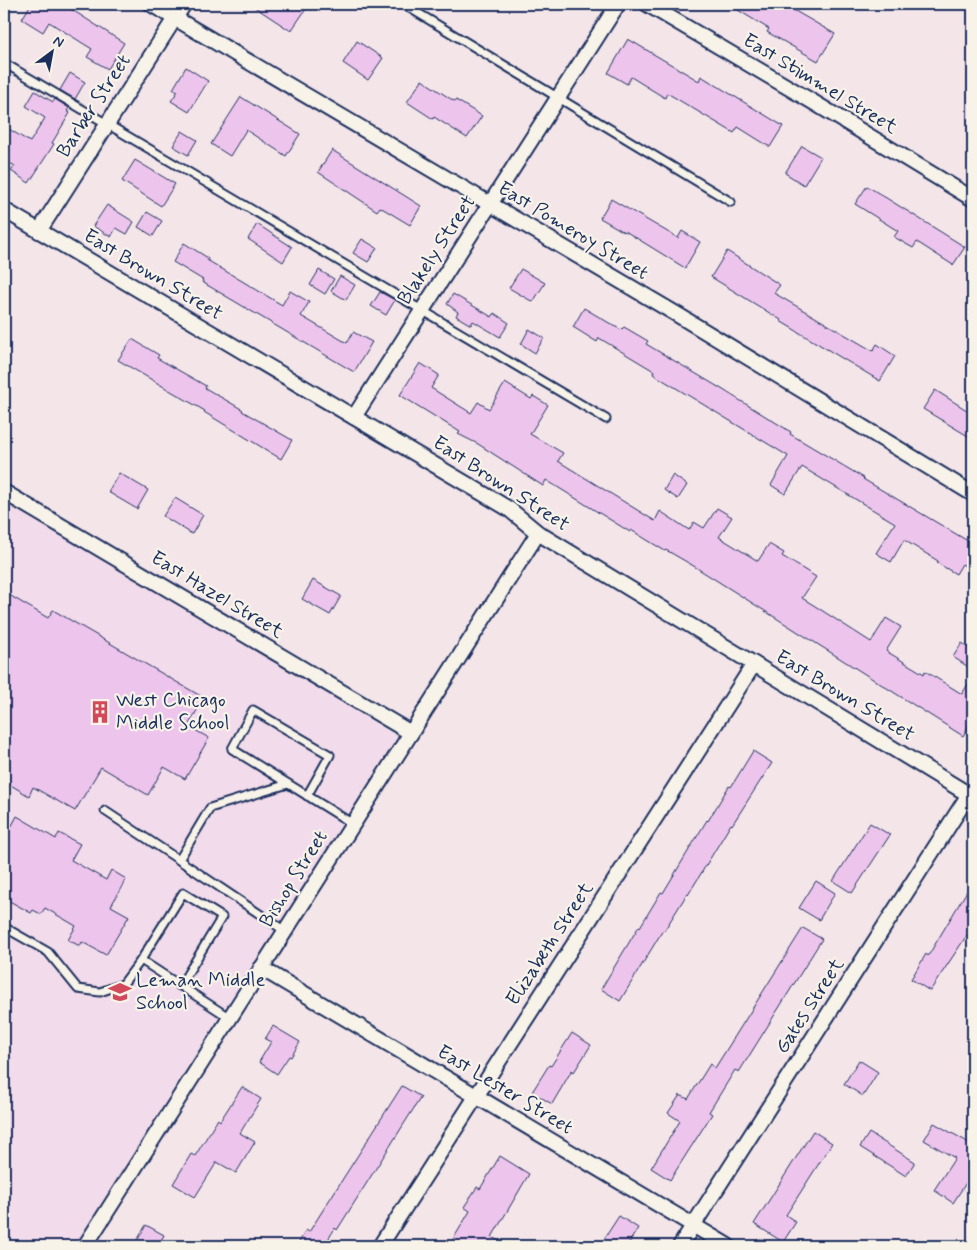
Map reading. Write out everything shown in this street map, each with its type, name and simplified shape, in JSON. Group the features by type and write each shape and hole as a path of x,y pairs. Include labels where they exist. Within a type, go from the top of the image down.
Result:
{"street":[{"name":"East Pomeroy Street","path":"151,4 678,315 973,494"},
{"name":"Barber Street","path":"39,231 184,4"},
{"name":"Blakely Street","path":"354,417 618,4"},
{"name":"East Stimmel Street","path":"646,4 973,199"},
{"name":"East Brown Street","path":"4,210 509,509 538,533 972,793"},
{"name":"East Hazel Street","path":"4,492 411,733"},
{"name":"Bishop Street","path":"85,1246 538,533"},
{"name":"Elizabeth Street","path":"380,1246 754,664"},
{"name":"Gates Street","path":"680,1246 972,793"},
{"name":"East Lester Street","path":"261,968 728,1246"}],"lane":[{"path":"403,4 731,202"},
{"path":"4,63 606,419"},
{"path":"307,796 330,755 253,710 232,749 307,796 353,824"},
{"path":"179,860 210,808 288,784"},
{"path":"105,811 284,931"},
{"path":"4,927 48,952 78,989 100,992 123,984 141,960 182,893 222,917 180,986"},
{"path":"141,960 230,1018"}],"shaded area":[{"name":"Leman Middle School","path":"4,500 399,737 74,1246 4,1246"}],"building":[{"path":"31,4 63,4 124,43 108,69 87,57 92,49 49,22 43,32 22,19"},
{"path":"250,4 298,4 306,9 291,31"},
{"path":"728,4 783,4 835,34 818,61 767,32 769,29"},
{"path":"628,39 699,81 701,76 783,126 770,147 738,127 734,133 667,93 665,98 631,77 627,84 608,73"},
{"path":"357,41 383,58 368,80 343,63"},
{"path":"186,67 208,81 189,112 171,101 178,91 173,89"},
{"path":"70,73 85,82 75,99 60,90"},
{"path":"422,80 454,101 456,100 482,116 467,138 407,102"},
{"path":"35,91 53,102 55,99 69,108 67,111 70,113 52,143 54,144 29,183 11,171 15,166 4,160 4,126 30,142 45,118 26,106"},
{"path":"241,97 300,134 286,156 246,130 230,156 211,144"},
{"path":"182,131 197,140 188,155 173,146"},
{"path":"802,146 821,157 804,185 785,173"},
{"path":"332,150 421,206 410,225 380,207 377,211 318,172"},
{"path":"135,160 175,184 161,206 122,181"},
{"path":"867,186 965,247 953,265 917,242 913,248 894,237 898,231 855,204"},
{"path":"611,199 678,238 682,231 700,242 685,268 600,218"},
{"path":"107,205 134,222 127,234 116,228 111,237 93,226"},
{"path":"147,212 162,221 153,236 138,227"},
{"path":"257,224 292,247 283,262 248,239"},
{"path":"362,239 377,248 368,262 353,253"},
{"path":"184,243 208,258 207,260 282,305 290,291 309,302 301,316 347,343 353,332 372,342 354,372 202,282 203,280 173,262"},
{"path":"727,251 780,285 774,293 873,351 877,344 895,356 880,381 711,277"},
{"path":"521,269 545,283 533,302 509,288"},
{"path":"319,270 334,279 325,294 310,285"},
{"path":"340,276 355,285 346,300 331,291"},
{"path":"380,292 395,300 386,315 371,306"},
{"path":"453,294 492,317 494,313 509,323 500,337 473,321 471,325 456,316 458,312 447,304"},
{"path":"584,308 621,330 624,327 648,341 646,344 791,432 790,434 973,544 973,571 962,564 956,574 904,540 891,562 876,553 895,523 802,467 785,494 771,485 788,456 653,374 654,371 599,338 597,342 573,327"},
{"path":"529,329 544,338 535,353 521,344"},
{"path":"132,339 159,355 157,358 206,386 205,388 292,440 281,459 205,411 118,360"},
{"path":"420,363 439,375 431,388 471,413 478,402 489,409 505,383 531,399 533,396 548,405 530,434 563,453 558,461 655,521 660,511 689,530 694,522 704,528 717,508 732,517 719,537 758,561 769,544 784,553 782,556 816,577 802,598 871,642 886,618 901,627 886,651 924,674 925,671 962,694 973,676 973,718 963,736 692,565 631,530 630,532 546,480 543,486 478,444 458,434 460,432 400,395"},
{"path":"935,390 973,414 973,439 923,409"},
{"path":"119,473 148,490 137,509 108,492"},
{"path":"673,475 687,485 678,499 664,490"},
{"path":"175,498 203,515 192,534 163,516"},
{"path":"313,580 341,596 330,615 302,599"},
{"name":"West Chicago Middle School","path":"4,592 48,618 53,610 204,698 188,726 209,738 185,779 164,767 148,795 101,767 75,811 33,787 29,796 4,781"},
{"path":"962,643 973,650 973,670 953,657"},
{"path":"753,751 772,763 731,824 688,895 663,930 620,1001 601,989 639,926 661,892 663,893 707,820 729,786 731,787"},
{"path":"17,816 56,839 59,833 80,844 71,860 106,880 111,870 126,879 111,906 129,916 106,955 82,942 80,946 68,940 76,926 45,908 41,914 33,910 31,913 4,898 4,830 8,833"},
{"path":"870,823 890,835 852,893 833,881"},
{"path":"816,881 835,893 819,920 799,908"},
{"path":"973,881 973,926 930,991 911,979 926,954 928,956"},
{"path":"803,928 822,939 739,1072 735,1070 709,1112 712,1114 670,1180 651,1168 680,1121 668,1113 680,1095 688,1099 710,1064 715,1068"},
{"path":"273,1026 300,1042 277,1074 259,1062 271,1042 265,1039"},
{"path":"572,1033 591,1045 574,1072 572,1070 552,1104 532,1092"},
{"path":"859,1060 878,1072 863,1096 844,1084"},
{"path":"402,1086 421,1097 337,1230 335,1228 326,1243 331,1246 297,1246 306,1230 309,1232"},
{"path":"242,1087 261,1099 240,1133 255,1142 236,1173 217,1162 195,1197 173,1184 191,1154 195,1156 218,1119 220,1121"},
{"path":"934,1123 973,1145 973,1172 953,1203 934,1190 955,1158 924,1140"},
{"path":"813,1131 832,1143 786,1215 796,1222 783,1242 754,1224"},
{"path":"869,1133 915,1162 906,1176 860,1147"},
{"path":"500,1156 529,1174 492,1237 507,1246 461,1246 452,1241 470,1211 464,1207 477,1187 480,1189"},
{"path":"619,1216 638,1228 627,1246 615,1246 604,1239"},
{"path":"146,1225 164,1235 158,1246 134,1246"}],"place":[{"name":"West Chicago Middle School","path":"100,712"},
{"name":"Leman Middle School","path":"120,992"}]}
